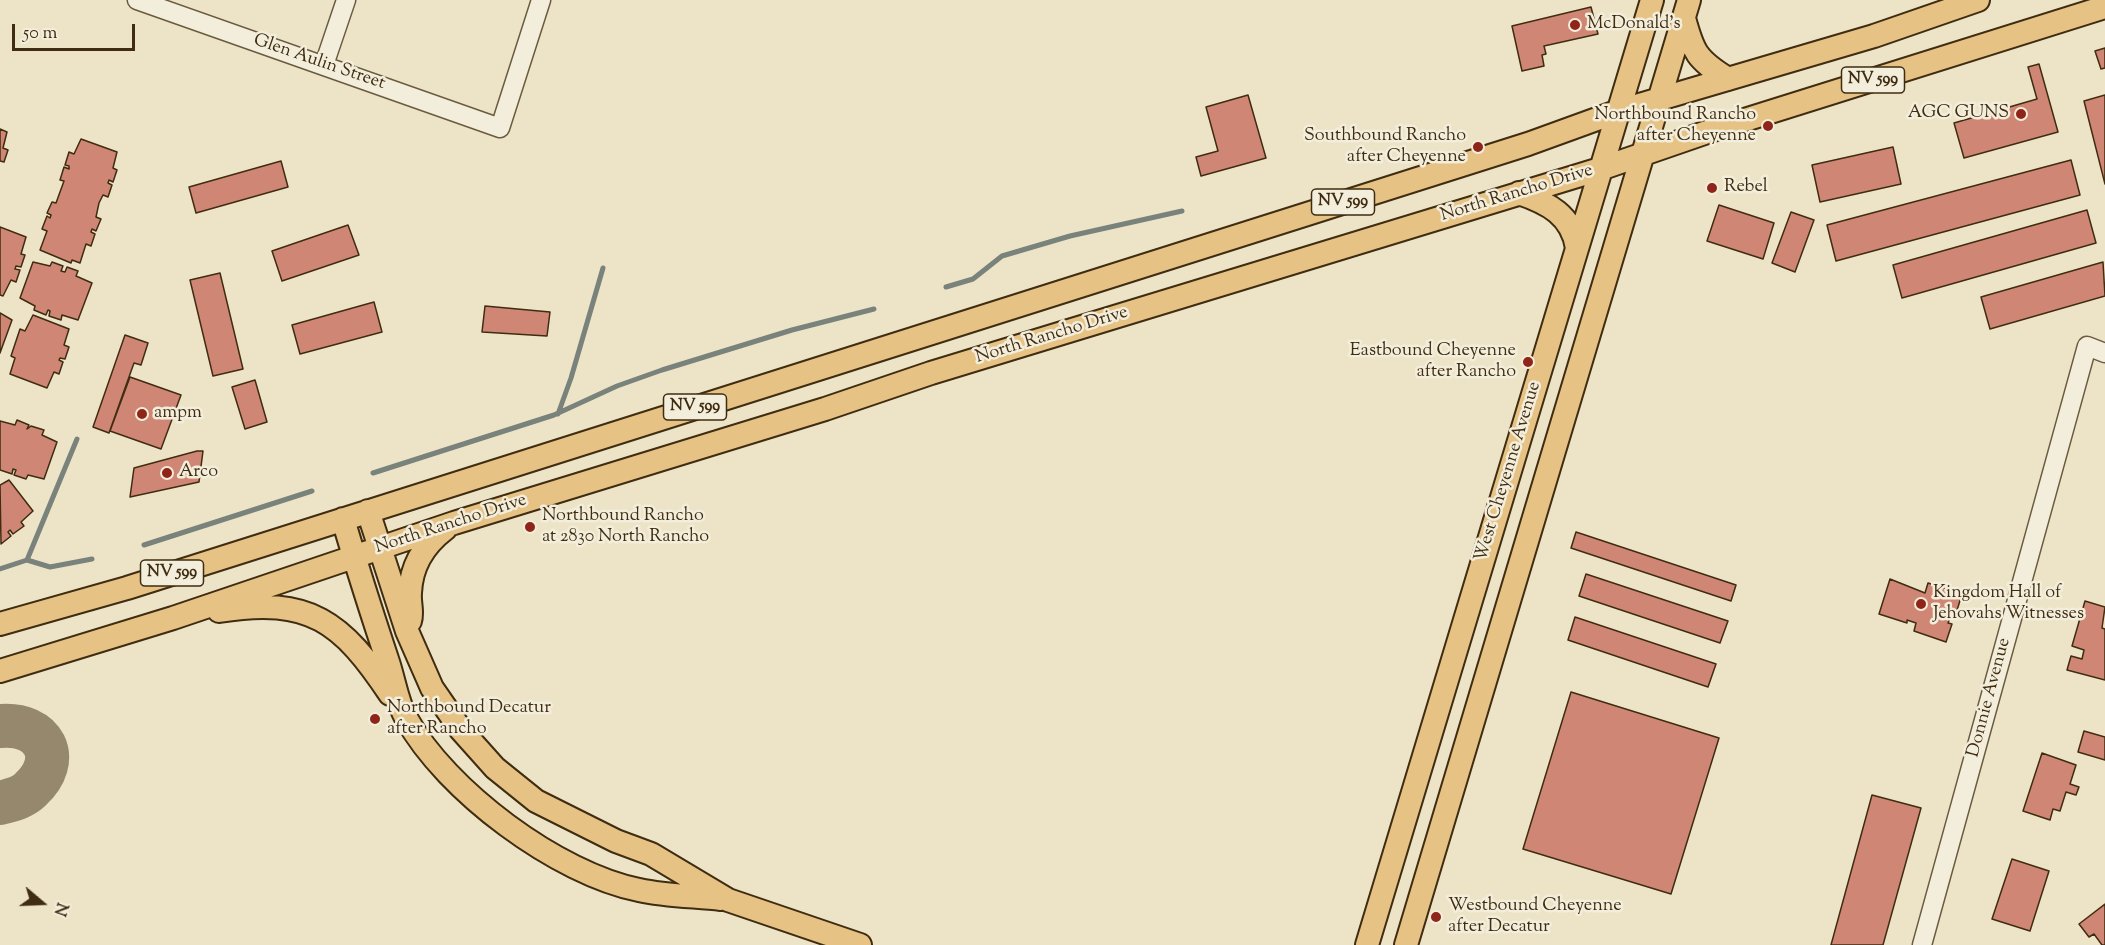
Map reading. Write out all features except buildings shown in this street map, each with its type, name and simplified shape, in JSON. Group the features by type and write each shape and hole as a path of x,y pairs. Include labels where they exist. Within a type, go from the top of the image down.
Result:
{"main road":[{"name":"West Cheyenne Avenue","path":"1367,945 1652,0"},
{"name":"NV 599","path":"0,624 127,588 1528,144 1619,111 1874,36 1978,0"},
{"name":"North Rancho Drive","path":"0,670 173,618 454,523 825,409 931,373 1519,192 1600,170 1716,129 2105,7"},
{"name":"West Cheyenne Avenue","path":"1407,945 1686,9"},
{"path":"1686,9 1694,51 1700,60 1728,79"},
{"path":"1519,192 1544,201 1558,211 1575,235 1577,248"},
{"path":"919,336 931,373"},
{"path":"368,511 407,632 432,688 461,730 495,768 536,801 616,841 651,854 728,900 860,945"},
{"path":"343,519 406,718"},
{"path":"407,632 412,614 410,589 422,552 427,542 454,523"},
{"path":"173,618 231,609 265,609 290,610 320,618 353,643 447,772 467,793 507,826 556,856 596,875 639,890 728,900"}],"street":[{"path":"324,65 346,0"},
{"name":"Glen Aulin Street","path":"144,1 500,128 541,0"},
{"name":"Donnie Avenue","path":"1922,945 2087,346 2105,352"}],"waterway":[{"path":"946,287 973,279 1002,256 1070,236 1182,211"},
{"path":"558,414 571,378 603,268"},
{"path":"373,473 554,415 617,386 662,370 792,330 874,309"},
{"path":"0,569 27,560 77,439"},
{"path":"144,545 312,491"},
{"path":"27,560 50,567 92,559"}],"taxiway":[{"path":"0,726 15,726 38,736 47,755 46,766 30,790 20,797 0,803"}],"place":[{"name":"McDonald's","path":"1575,25"},
{"name":"AGC GUNS","path":"2021,114"},
{"name":"Northbound Rancho after Cheyenne","path":"1768,126"},
{"name":"Southbound Rancho after Cheyenne","path":"1478,147"},
{"name":"Rebel","path":"1712,188"},
{"name":"Eastbound Cheyenne after Rancho","path":"1528,362"},
{"name":"ampm","path":"142,414"},
{"name":"Arco","path":"167,473"},
{"name":"Northbound Rancho at 2830 North Rancho","path":"530,527"},
{"name":"Kingdom Hall of Jehovahs Witnesses","path":"1921,604"},
{"name":"Northbound Decatur after Rancho","path":"375,719"},
{"name":"Westbound Cheyenne after Decatur","path":"1436,917"}]}
